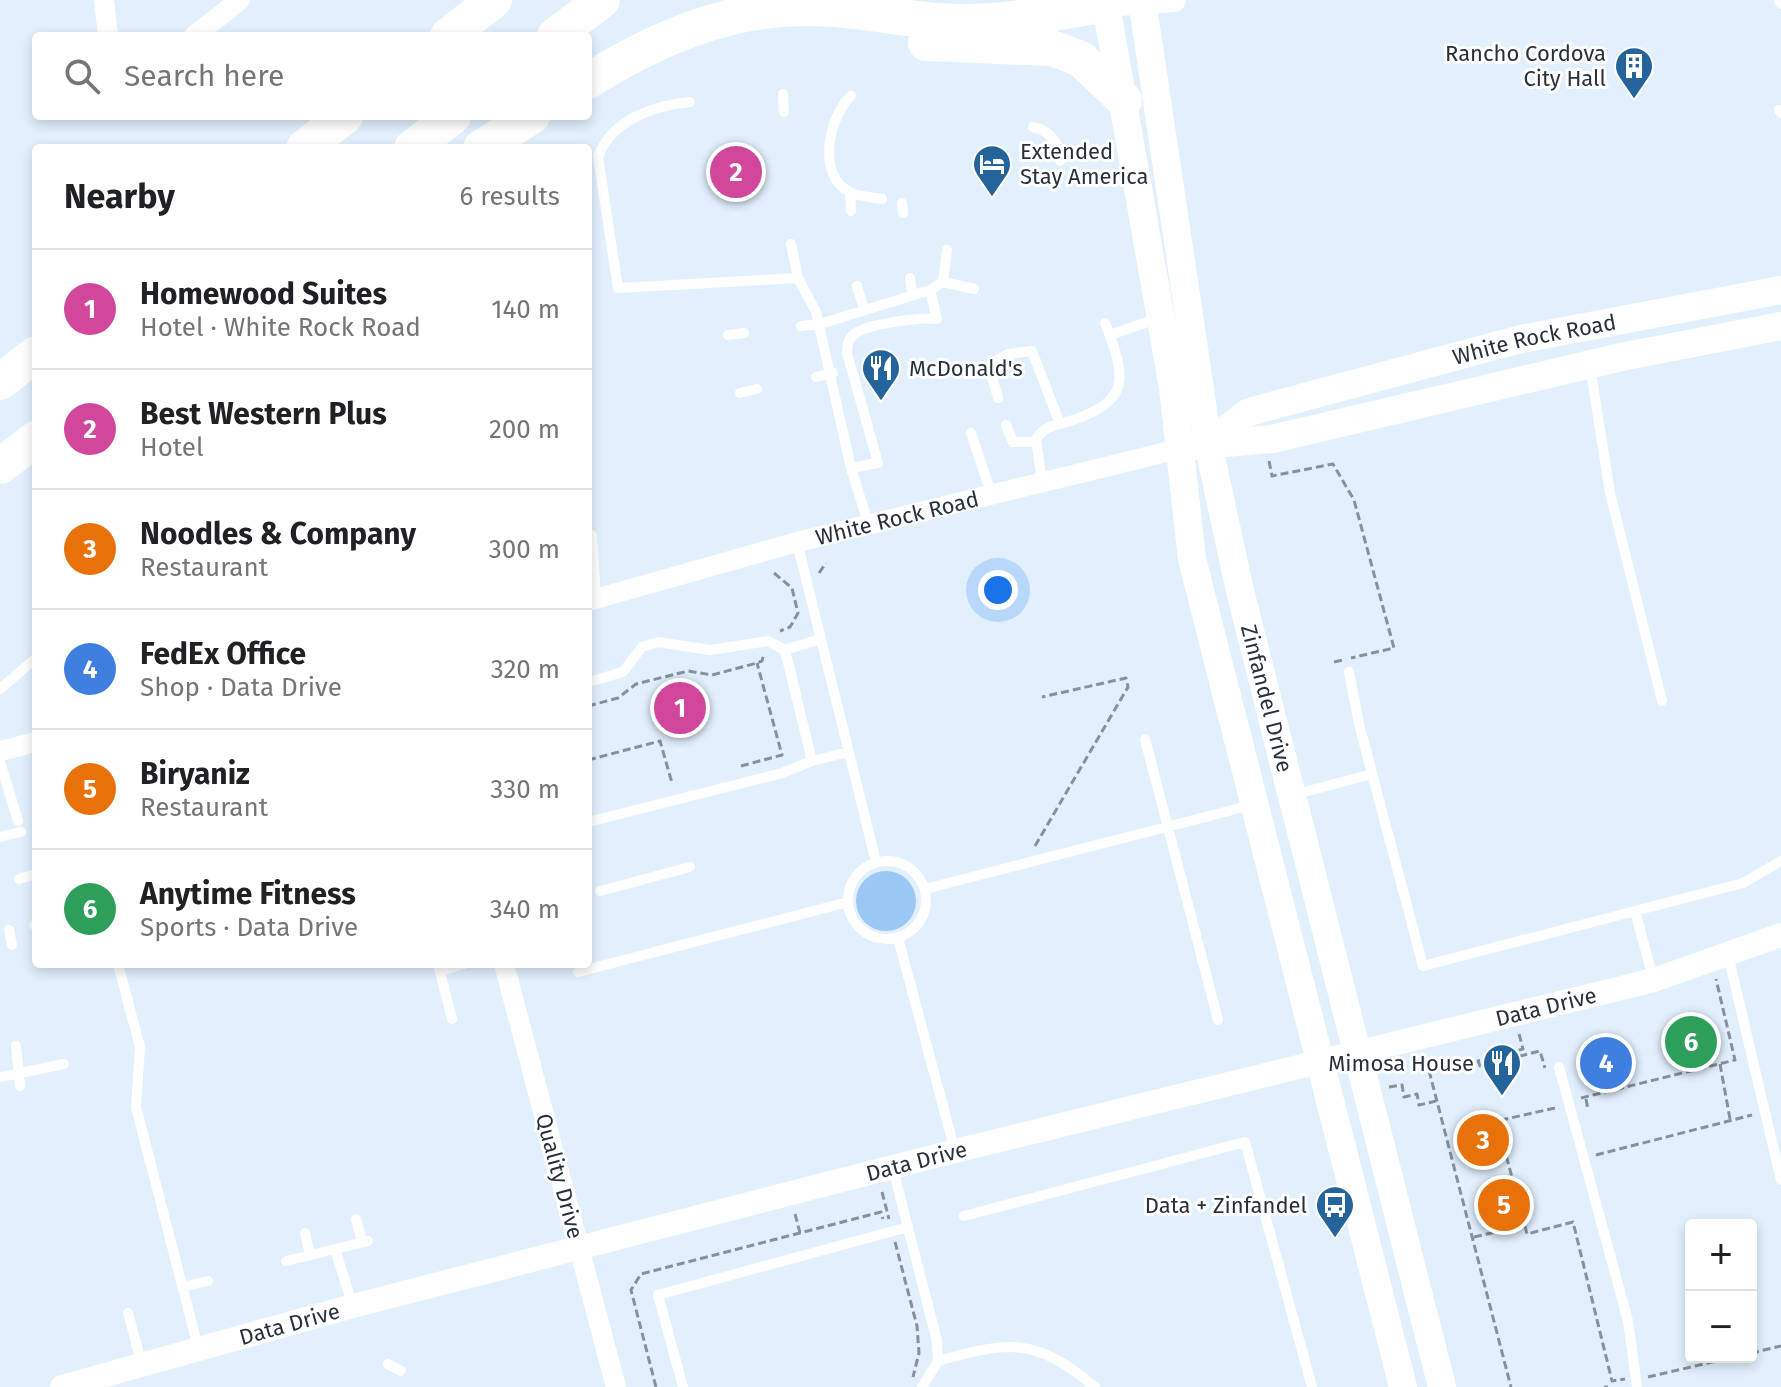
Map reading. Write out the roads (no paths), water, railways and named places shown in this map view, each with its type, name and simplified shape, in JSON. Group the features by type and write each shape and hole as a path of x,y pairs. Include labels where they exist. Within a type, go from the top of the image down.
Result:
{"highway":[{"path":"441,32 471,0"},
{"path":"453,32 494,0"},
{"path":"560,32 602,0"},
{"path":"592,79 648,46 701,24 757,12 811,8 966,22 1107,2"},
{"path":"811,8 875,33 934,45 1052,48 1081,59 1124,100"},
{"path":"309,144 340,120"},
{"path":"417,144 448,120"},
{"path":"487,144 526,120"},
{"path":"0,382 32,357"},
{"path":"0,466 32,442"}],"main road":[{"name":"Zinfandel Drive","path":"1143,1 1208,443 1240,591 1360,1052 1442,1387"},
{"name":"Zinfandel Drive","path":"1107,2 1161,318 1192,559 1317,1063 1403,1387"},
{"name":"White Rock Road","path":"1208,443 1249,412 1291,400 1521,339 1781,290"},
{"name":"White Rock Road","path":"1179,449 1208,443 1272,439 1590,364 1781,326"},
{"path":"1206,616 1223,631 1264,780 1273,788 1291,795"},
{"path":"1254,804 1274,812 1283,825 1296,866 1313,875"}],"street":[{"path":"104,0 108,32"},
{"path":"199,32 240,0"},
{"path":"1107,2 1174,0"},
{"name":"White Rock Road","path":"592,600 797,542 1179,449"},
{"path":"0,751 32,743"},
{"name":"Data Drive","path":"62,1387 353,1306 955,1151 1722,964 1778,931"},
{"name":"Quality Drive","path":"505,968 616,1387"}],"lane":[{"path":"783,94 784,112"},
{"path":"851,96 832,120 830,158 838,182 850,192 882,199"},
{"path":"592,152 641,113 664,104 690,102"},
{"path":"1033,127 1044,129 1056,142 1060,161"},
{"path":"602,146 598,157 618,288 798,278"},
{"path":"850,192 851,211"},
{"path":"791,244 798,278 820,324 851,468 869,526"},
{"path":"943,282 947,250"},
{"path":"910,278 912,293"},
{"path":"801,326 820,324 912,293 930,290 943,282 974,289"},
{"path":"857,286 864,309"},
{"path":"851,468 878,463 847,353 848,343 862,329 922,317 937,319 930,290"},
{"path":"1110,335 1161,318"},
{"path":"1042,483 1036,442 1043,429 1110,404 1119,383 1121,362 1105,323"},
{"path":"728,335 744,333"},
{"path":"998,398 990,370 992,363 1008,354 1032,351 1060,424"},
{"path":"1590,364 1610,493 1662,701"},
{"path":"816,377 833,373"},
{"path":"740,393 757,389"},
{"path":"1006,425 1013,442 1036,442"},
{"path":"971,433 992,496"},
{"path":"797,542 876,862"},
{"path":"592,681 623,672 642,647 658,642 710,650 768,641 785,650 820,639"},
{"path":"785,650 812,761"},
{"path":"0,689 32,661"},
{"path":"1349,672 1372,774 1423,966 1743,883 1781,861"},
{"path":"1145,739 1218,1020"},
{"path":"592,821 782,773 848,752"},
{"path":"0,762 20,826 0,837"},
{"path":"1291,795 1372,774"},
{"path":"925,889 1254,804"},
{"path":"892,861 906,866 918,876 925,889 926,905 921,919 911,931 898,938 882,939 868,934 856,924 848,902 853,881 863,869 876,862 892,861"},
{"path":"600,891 690,867"},
{"path":"19,879 32,875"},
{"path":"578,972 848,902"},
{"path":"1635,911 1654,980"},
{"path":"9,930 12,945"},
{"path":"898,938 955,1151"},
{"path":"1722,964 1765,1112 1781,1180"},
{"path":"119,968 140,1047 136,1107 198,1349"},
{"path":"439,968 452,1019"},
{"path":"16,1046 16,1073 20,1086"},
{"path":"0,1077 64,1064"},
{"path":"1559,1067 1628,1321 1636,1383"},
{"path":"964,1216 1245,1142 1312,1387"},
{"path":"893,1167 937,1341 938,1361 922,1386"},
{"path":"286,1261 365,1241 356,1219"},
{"path":"683,1387 658,1295 908,1227"},
{"path":"305,1233 310,1255"},
{"path":"335,1249 353,1306"},
{"path":"182,1287 208,1281"},
{"path":"128,1313 142,1365"},
{"path":"938,1361 995,1345 1028,1348 1069,1366 1095,1387"},
{"path":"388,1364 401,1371"}],"place":[{"name":"Rancho Cordova City Hall","path":"1634,100"},
{"name":"Best Western Plus","path":"736,172"},
{"name":"Extended Stay America","path":"992,198"},
{"name":"McDonald's","path":"881,402"},
{"name":"Homewood Suites","path":"680,708"},
{"name":"Anytime Fitness","path":"1691,1042"},
{"name":"FedEx Office","path":"1606,1063"},
{"name":"Mimosa House","path":"1502,1097"},
{"name":"Noodles & Company","path":"1483,1140"},
{"name":"Biryaniz","path":"1504,1205"},
{"name":"Data + Zinfandel","path":"1335,1239"}]}
